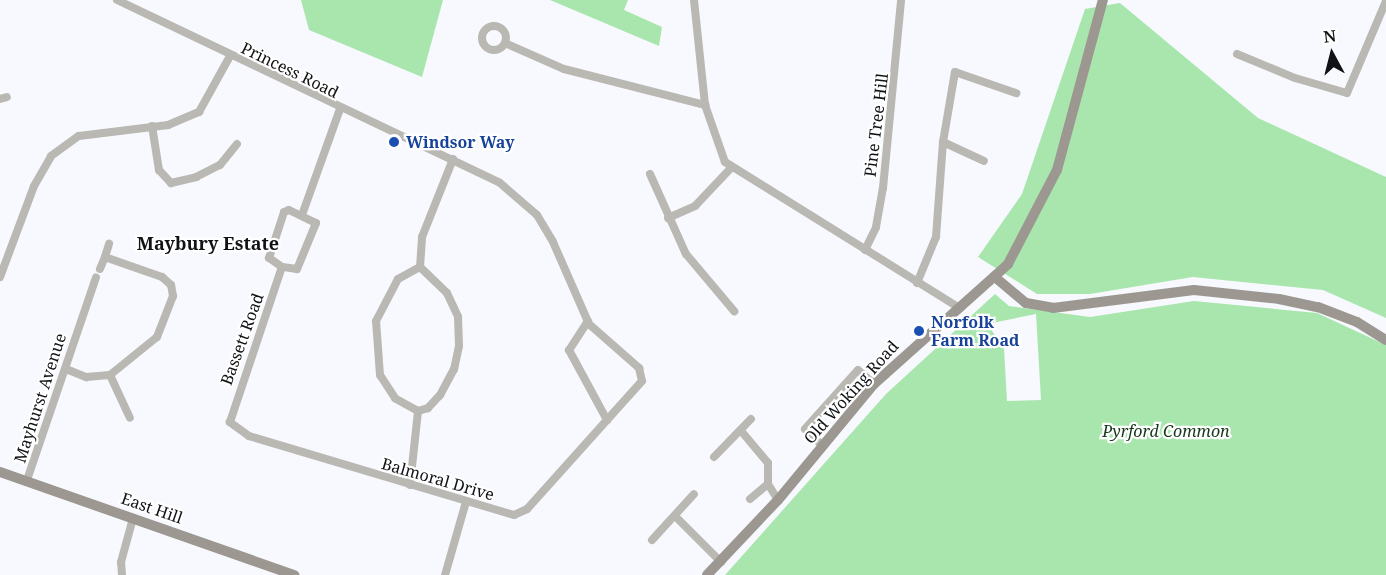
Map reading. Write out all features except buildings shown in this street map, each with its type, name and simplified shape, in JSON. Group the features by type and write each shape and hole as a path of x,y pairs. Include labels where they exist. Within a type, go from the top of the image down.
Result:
{"street":[{"name":"Princess Road","path":"117,0 340,109 453,159"},
{"path":"694,0 705,105 714,138 725,162 960,308"},
{"name":"Pine Tree Hill","path":"865,250 876,227 883,188 901,0"},
{"name":"Old Woking Road","path":"707,575 778,500 874,384 996,278 1018,249 1057,170 1103,0"},
{"path":"1237,54 1347,93 1386,1"},
{"path":"505,43 585,75 705,105"},
{"path":"0,277 4,255 34,186 51,156 79,136 168,125 200,112 230,56"},
{"path":"918,283 936,237 943,142 956,72 1016,93"},
{"path":"302,215 340,109"},
{"path":"152,126 159,170 171,183 196,177 220,165 237,144"},
{"path":"943,142 984,161"},
{"path":"420,267 398,279 376,321 380,375 394,399 418,411 428,408 440,395 454,369 459,346 458,317 447,293 420,267 422,237 453,159"},
{"name":"Balmoral Drive","path":"230,422 249,436 466,502 521,513 607,420 643,375 588,321 553,242 537,215 500,183 453,159"},
{"path":"668,218 695,206 732,167"},
{"path":"650,174 686,254 734,311"},
{"path":"284,212 302,215 316,223 301,266 282,267 269,258 284,212"},
{"name":"Mayhurst Avenue","path":"27,480 66,369 79,324 109,244"},
{"path":"66,369 86,377 110,375 157,337 173,296 171,285 162,277 105,257"},
{"name":"Bassett Road","path":"230,422 282,267"},
{"path":"996,278 1026,303 1053,308 1194,290 1279,299 1318,307 1357,322 1386,340"},
{"path":"588,321 569,350 607,420"},
{"path":"822,445 805,429 858,370 874,384"},
{"path":"110,375 130,418"},
{"path":"410,485 418,411"},
{"path":"714,457 742,432 751,419"},
{"path":"742,432 768,463 768,484 778,500"},
{"name":"East Hill","path":"0,472 133,518 267,571 294,575"},
{"path":"750,499 768,484"},
{"path":"652,540 676,517 694,494"},
{"path":"445,575 466,502"},
{"path":"676,517 721,562"},
{"path":"122,575 121,561 133,518"}],"green space":[{"path":"301,0 443,0 422,77 309,30"},
{"path":"550,0 628,0 624,10 662,27 659,46"},
{"path":"1120,3 1258,118 1386,177 1386,318 1323,290 1193,277 1090,294 1037,294 978,257 1022,194 1085,9"},
{"name":"Pyrford Common","path":"995,294 1009,306 1090,317 1194,301 1317,313 1386,345 1386,575 725,575 886,394","holes":["1036,314 1041,400 1007,401 1004,348 990,328 992,323"]}],"place":[{"name":"Windsor Way","path":"394,142"},
{"name":"Norfolk Farm Road","path":"919,331"}],"district":[{"name":"Maybury Estate","path":"208,243"}]}
